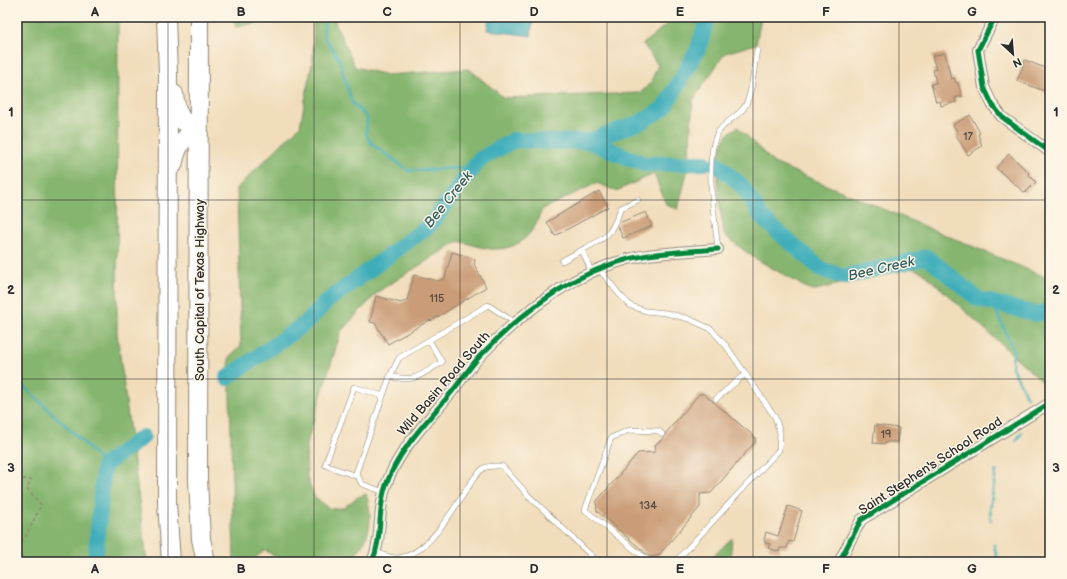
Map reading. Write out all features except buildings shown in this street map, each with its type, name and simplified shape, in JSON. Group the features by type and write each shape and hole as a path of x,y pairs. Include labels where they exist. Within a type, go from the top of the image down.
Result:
{"highway":[{"path":"166,17 167,495 171,562"},
{"name":"South Capital of Texas Highway","path":"199,17 198,479 201,539 206,562"},
{"path":"167,44 175,100 179,114 187,126 199,131"},
{"path":"167,192 179,144 185,137 199,131"},
{"path":"201,539 209,562"}],"street":[{"path":"994,17 978,50 984,87 992,104 1002,117 1050,152"},
{"name":"Wild Basin Road South","path":"372,562 376,552 384,492 404,448 479,357 514,322 550,294 596,271 617,263 648,255 718,249"},
{"name":"Saint Stephen's School Road","path":"839,562 862,520 1050,403"}],"lane":[{"path":"718,249 711,171 714,145 717,134 723,126 746,106 757,50"},
{"path":"562,261 609,234 615,225 621,208 638,200"},
{"path":"582,250 596,271 631,306 646,311 666,313 689,319 711,329 727,347 775,417 780,434 779,450 675,562"},
{"path":"356,476 356,467 382,396 399,358 488,306 514,322"},
{"path":"390,376 408,380 416,378 442,362 429,340"},
{"path":"716,399 745,374"},
{"path":"382,396 354,387 325,465 356,476 362,484 384,492"},
{"path":"650,562 585,510 611,438 629,430 660,431 662,434"},
{"path":"376,552 394,560 403,558 428,542 460,500 476,475 485,467 502,466 528,495 598,562"}],"path":[{"path":"17,478 31,480 27,489 41,505 26,536 17,546"},
{"path":"17,551 23,561 22,562"}],"green space":[{"path":"17,17 118,17 117,333 147,562 17,562"},
{"path":"232,17 277,17 275,19 236,27"},
{"path":"314,17 335,17 335,23 355,67 387,75 469,69 504,98 640,93 651,82 658,65 643,44 675,17 761,17 756,44 725,53 693,100 688,168 678,209 666,204 654,174 616,191 597,183 542,209 530,233 518,244 501,249 491,249 458,241 379,291 341,331 306,445 307,478 314,496 330,509 343,508 358,497 366,494 369,504 370,523 365,540 355,555 348,562 283,562 265,550 250,562 234,562 229,357 241,346 237,188 300,126 313,59"},
{"path":"738,127 774,163 1050,279 1050,389 924,273 909,267 812,291 753,257 724,235 718,183 719,156 722,144 728,134"},
{"path":"732,538 730,562 707,562"}],"water":[{"path":"489,17 533,19 531,36 487,30"}],"waterway":[{"path":"324,17 324,37 339,59 352,103 367,117 366,135 371,143 409,171 474,167"},
{"path":"588,141 641,122 664,108 698,49 708,17"},
{"name":"Bee Creek","path":"227,378 307,322 326,302 430,225 479,160 514,140 557,142 588,141 644,164 705,163"},
{"name":"Bee Creek","path":"717,164 742,186 763,219 821,269 843,277 927,257 978,299 1036,314 1050,311"},
{"path":"993,303 1013,350 1012,367 1027,397"},
{"path":"17,380 81,440 104,465"},
{"path":"1016,441 1022,432"},
{"name":"Bee Creek","path":"95,562 104,465 143,437"},
{"path":"991,520 990,510 996,471"},
{"path":"994,545 998,562"}],"cycle path":[{"path":"995,17 978,50 984,87 992,104 1002,117 1050,152"},
{"path":"372,562 378,543 383,494 391,472 414,437 480,356 497,339 535,306 577,279 600,268 623,260 648,255 718,249"},
{"path":"839,562 861,520 1050,403"}]}
